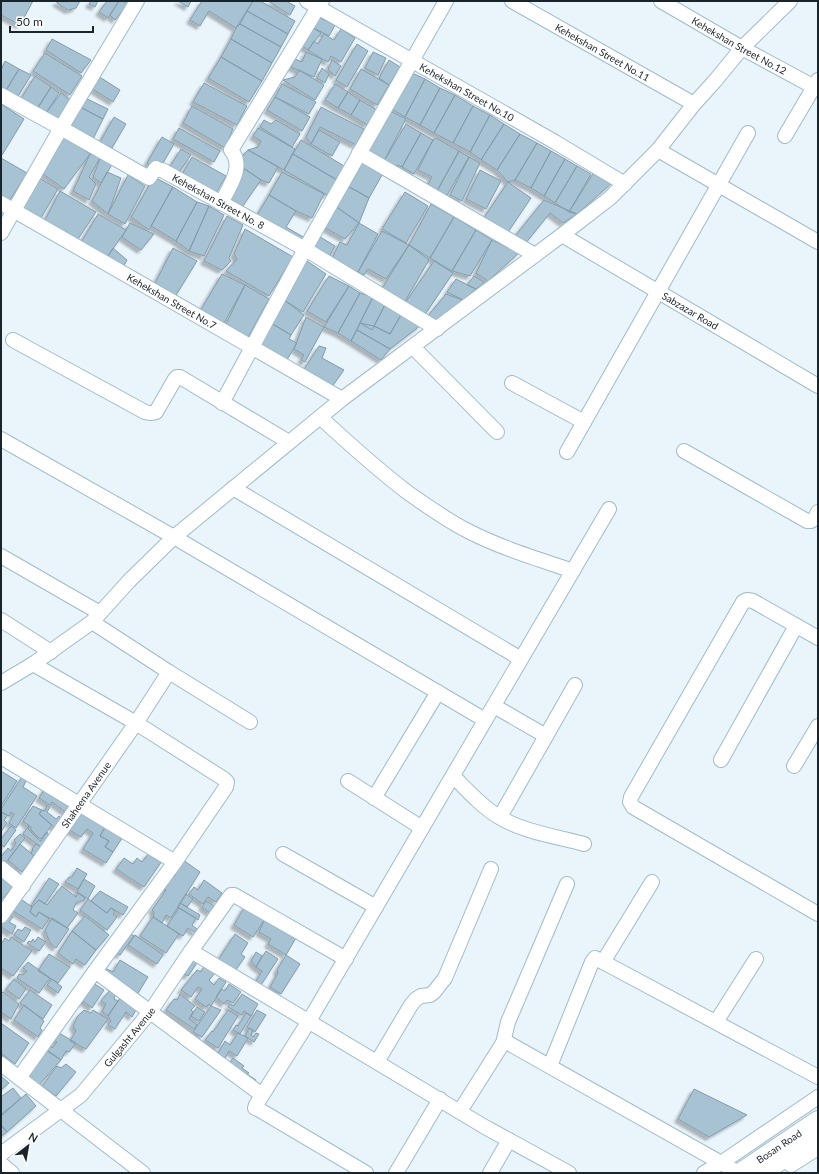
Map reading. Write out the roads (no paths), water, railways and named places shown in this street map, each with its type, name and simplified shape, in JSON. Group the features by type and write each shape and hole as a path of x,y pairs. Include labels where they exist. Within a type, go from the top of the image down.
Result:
{"main road":[{"name":"Bosan Road","path":"739,1173 818,1120"},
{"name":"Bosan Road","path":"762,1173 818,1137"}],"street":[{"path":"1,233 136,1"},
{"path":"222,403 305,249 446,1"},
{"name":"Kehekshan Street No.11","path":"512,1 694,104"},
{"name":"Kehekshan Street No.12","path":"661,1 742,48 817,85"},
{"path":"1,683 51,652 96,618 129,581 174,537 320,416 610,198 658,150 694,104 742,48 790,1"},
{"path":"221,203 237,171 238,164 236,156 231,150 316,3"},
{"name":"Kehekshan Street No.10","path":"316,3 412,61 555,142 625,184"},
{"path":"785,136 817,85"},
{"name":"Kehekshan Street No. 8","path":"1,95 150,178 156,168 162,170 305,249 437,328"},
{"path":"567,452 748,133"},
{"path":"658,150 818,242"},
{"path":"359,154 535,255"},
{"name":"Kehekshan Street No.7","path":"1,204 342,399"},
{"name":"Sabzazar Road","path":"562,235 818,386"},
{"path":"13,340 145,412 156,412 177,377 180,377 290,442"},
{"path":"412,347 497,432"},
{"path":"512,383 584,422"},
{"path":"320,416 377,469 435,513 468,531 502,546 573,571"},
{"path":"2,443 174,537 486,720"},
{"path":"684,450 807,521 811,521 815,518 818,512"},
{"path":"233,488 521,659"},
{"path":"366,1173 255,1108 256,1105 346,959 609,508"},
{"path":"1,556 96,618 169,672 250,722"},
{"path":"818,638 753,601 747,600 743,602 631,797 630,802 633,807 818,914"},
{"path":"1,620 51,652"},
{"path":"721,760 796,626"},
{"path":"20,1078 95,971 175,862 226,787 227,782 224,778 136,723 33,664"},
{"name":"Shaheena Avenue","path":"1,916 136,723 169,672"},
{"path":"500,817 575,685"},
{"path":"374,798 438,692"},
{"path":"494,706 546,736"},
{"path":"794,766 818,726"},
{"path":"1,757 175,862"},
{"path":"452,776 486,808 519,827 584,844"},
{"path":"348,781 422,828"},
{"path":"283,854 376,907"},
{"path":"1,868 23,886"},
{"path":"377,1062 411,1005 421,996 430,995 434,992 445,978 491,869"},
{"path":"603,962 652,882"},
{"path":"460,1111 503,1043 508,1022 567,884"},
{"name":"Gulgasht Avenue","path":"1,1154 81,1095 150,1012 231,895 234,895 346,959"},
{"path":"191,951 485,1127 569,1173"},
{"path":"550,1066 592,962 596,958 818,1077"},
{"path":"716,1022 756,959"},
{"path":"95,971 262,1095"},
{"path":"503,1043 507,1042 739,1173"},
{"path":"1,1064 143,1173"},
{"path":"704,1173 818,1097"},
{"path":"396,1173 440,1099"},
{"path":"490,1173 509,1140"},
{"path":"779,1173 796,1169 818,1148"},
{"path":"1,1164 12,1173"}]}
